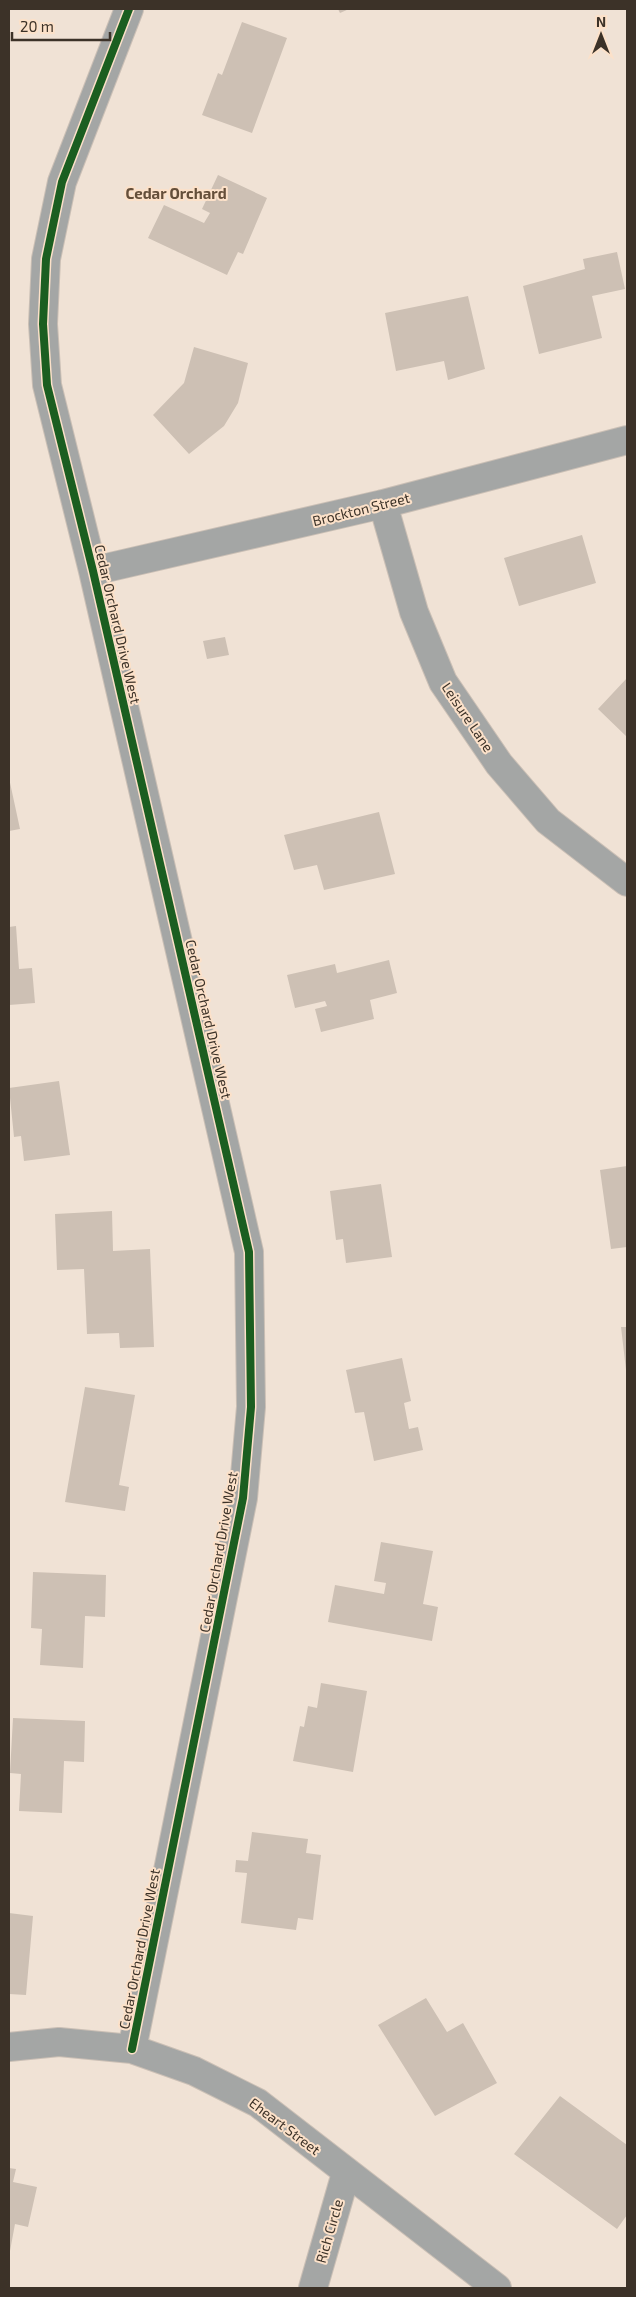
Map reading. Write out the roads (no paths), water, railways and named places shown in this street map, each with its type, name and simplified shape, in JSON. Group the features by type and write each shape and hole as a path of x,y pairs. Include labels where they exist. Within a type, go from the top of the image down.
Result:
{"street":[{"name":"Cedar Orchard Drive West","path":"129,9 62,182 46,258 42,324 47,385 93,571 249,1252 252,1407 243,1498 132,2049"},
{"name":"Brockton Street","path":"93,571 383,504 627,440"},
{"name":"Leisure Lane","path":"383,504 414,612 443,682 499,764 548,821 627,882"},
{"name":"Eheart Street","path":"9,2048 59,2042 132,2049 194,2071 258,2103 497,2288"},
{"name":"Rich Circle","path":"313,2288 346,2173"}],"district":[{"name":"Cedar Orchard","path":"176,193"}]}
